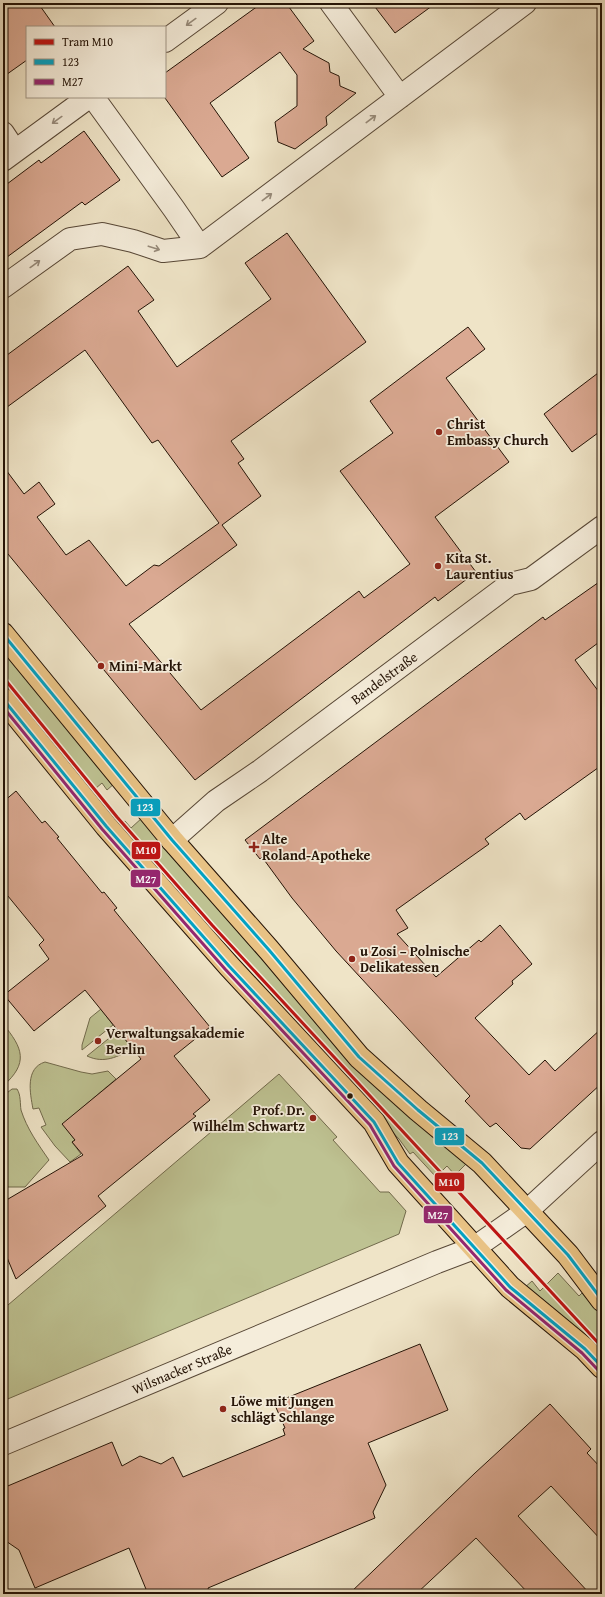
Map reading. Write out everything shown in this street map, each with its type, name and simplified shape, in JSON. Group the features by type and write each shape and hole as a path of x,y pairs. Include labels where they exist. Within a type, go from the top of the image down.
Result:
{"main road":[{"path":"3,634 172,840 269,950 359,1057 418,1110 478,1159 568,1255 602,1300"},
{"path":"3,698 116,837 229,966 374,1122 398,1163 474,1248 510,1287 585,1349 602,1367"}],"street":[{"path":"166,40 217,3"},
{"path":"331,3 400,97"},
{"path":"3,287 70,239 102,234 133,241 163,251 200,247 525,3"},
{"path":"7,148 87,98"},
{"path":"93,98 200,247"},
{"name":"Bandelstraße","path":"172,840 216,802 260,771 510,584 531,579 602,527"},
{"name":"Wilsnacker Straße","path":"3,1444 437,1262 474,1248 527,1211 602,1142"}],"green space":[{"path":"3,646 115,783 107,790 102,783 89,794 3,689"},
{"path":"143,817 470,1160 455,1175 447,1166 436,1177 413,1152 410,1154 399,1139 263,994 117,827 125,821 131,828"},
{"path":"101,1009 113,1025 82,1050 82,1045 90,1018"},
{"path":"3,1024 19,1048 20,1063 17,1070 3,1086"},
{"path":"118,1031 133,1048 111,1058 99,1059 87,1056"},
{"path":"45,1062 92,1074 108,1071 116,1079 63,1124 75,1140 72,1142 81,1154 70,1162 55,1146 41,1127 46,1125 39,1108 33,1109 30,1082 34,1070"},
{"path":"279,1074 337,1137 333,1140 380,1192 389,1192 406,1211 399,1234 3,1401 3,1293 8,1305"},
{"path":"12,1089 17,1089 20,1097 21,1110 26,1124 49,1160 25,1187 3,1187 3,1096"},
{"path":"558,1273 579,1296 582,1293 602,1316 602,1359 523,1289 532,1281 540,1291"}],"building":[{"path":"3,3 38,3 54,26 26,26 26,61 3,77"},
{"path":"262,3 286,3 314,41 303,49 329,63 330,72 339,76 340,86 356,93 326,117 327,125 295,149 278,142 275,122 297,106 297,75 280,52 210,103 249,158 222,177 165,98 166,72"},
{"path":"372,3 436,3 395,33"},
{"path":"84,131 120,180 85,205 82,202 3,260 3,187 39,160 41,163"},
{"path":"287,233 366,342 231,441 244,459 238,463 261,496 222,525 237,545 129,624 201,710 359,591 364,598 410,564 340,471 393,433 370,401 468,327 485,349 446,378 509,462 435,517 476,572 438,601 435,597 195,780 3,548 3,466 24,494 39,482 55,504 37,517 66,555 89,540 126,586 154,565 159,566 219,523 158,440 152,443 85,350 3,410 3,358 128,266 154,300 138,311 177,367 271,299 245,263"},
{"path":"602,370 602,430 572,452 544,414"},
{"path":"602,580 602,640 575,660 602,696 602,765 525,820 520,813 485,839 489,844 396,910 408,928 397,934 436,977 479,940 481,942 500,925 532,964 512,981 513,984 475,1018 529,1075 545,1060 555,1071 602,1028 602,1083 530,1149 521,1148 496,1123 490,1127 465,1101 470,1096 336,951 292,898 262,857 260,859 245,840 543,617 545,620"},
{"path":"16,791 42,823 45,821 59,837 57,838 102,893 104,892 117,908 114,910 210,1027 174,1056 210,1100 193,1114 196,1116 98,1196 106,1206 16,1279 3,1248 3,1202 83,1155 72,1142 75,1140 62,1124 141,1059 85,990 34,1031 4,995 49,959 39,945 44,940 3,890 3,802"},
{"path":"420,1344 448,1410 368,1443 386,1485 373,1512 375,1518 208,1588 210,1594 148,1594 129,1548 35,1588 19,1550 3,1539 3,1488 112,1442 122,1466 140,1456 161,1464 173,1457 183,1477 285,1435 283,1429 285,1428 274,1403"},
{"path":"550,1404 591,1449 587,1453 602,1469 602,1541 551,1486 518,1516 590,1594 529,1594 476,1538 416,1594 349,1594 475,1473"}],"tram line":[{"name":"M10","path":"3,677 117,817 212,925 602,1347"}],"transit line":[{"name":"123","path":"3,634 172,840 269,950 359,1057 418,1110 482,1163 568,1255 602,1300"},
{"name":"123","path":"3,699 106,826 229,966 374,1122 398,1163 510,1287 585,1349 602,1367"},
{"name":"M27","path":"3,707 102,829 225,969 370,1125 394,1166 506,1290 582,1353 598,1370"}],"place":[{"name":"Christ Embassy Church","path":"439,432"},
{"name":"Kita St. Laurentius","path":"438,566"},
{"name":"Mini-Markt","path":"101,666"},
{"name":"Alte Roland-Apotheke","path":"254,847"},
{"name":"u Zosi – Polnische Delikatessen","path":"352,959"},
{"name":"Verwaltungsakademie Berlin","path":"98,1041"},
{"name":"Prof. Dr. Wilhelm Schwartz","path":"313,1118"},
{"name":"Löwe mit Jungen schlägt Schlange","path":"223,1409"}]}
